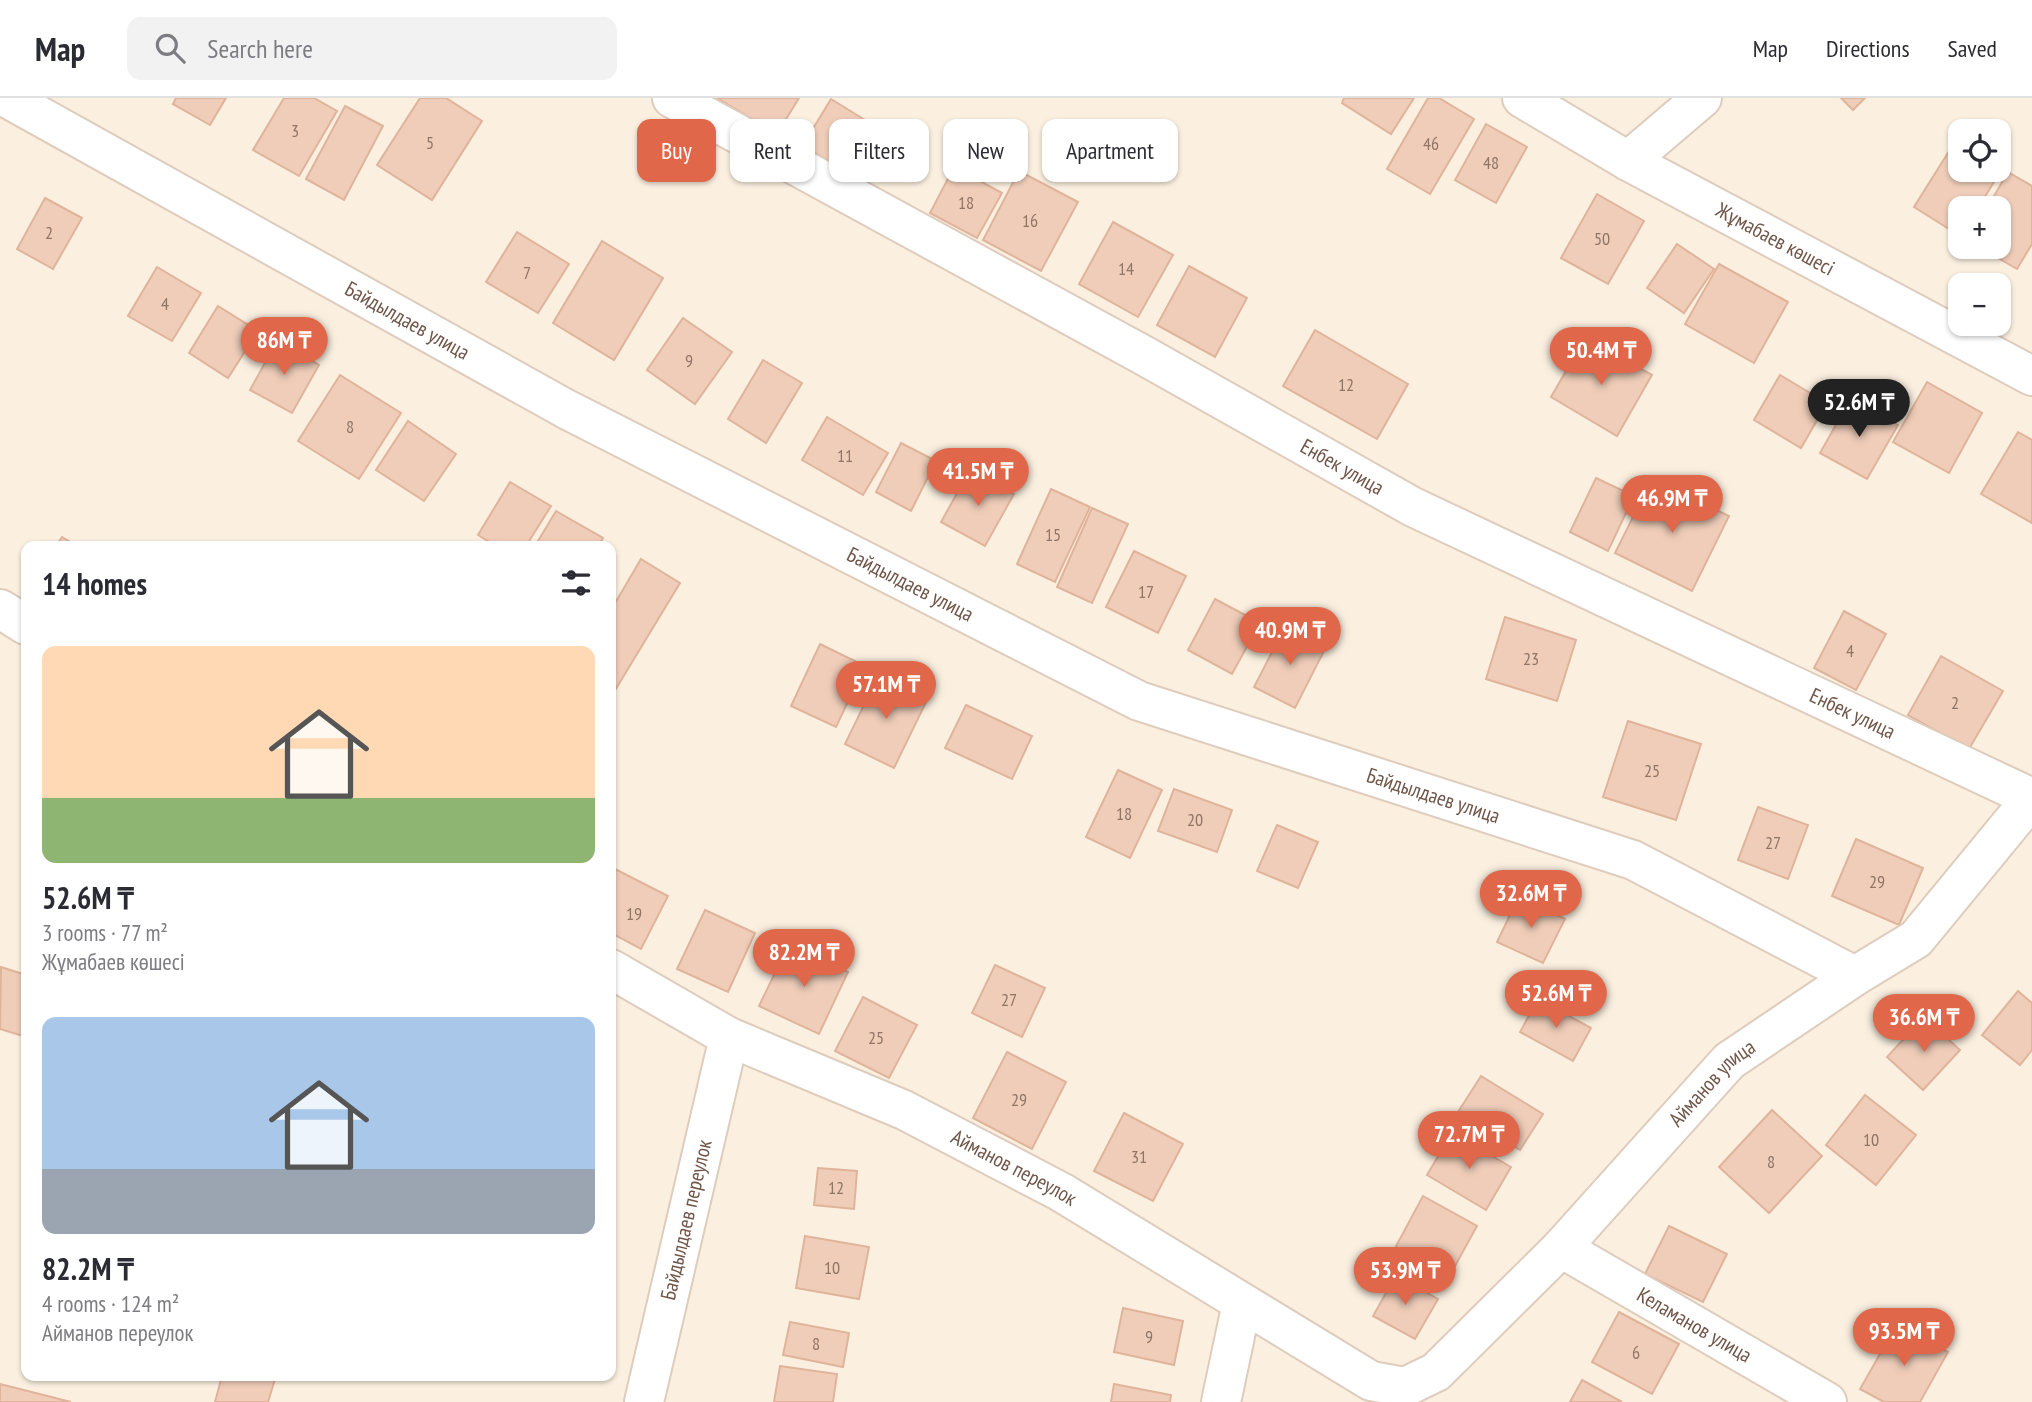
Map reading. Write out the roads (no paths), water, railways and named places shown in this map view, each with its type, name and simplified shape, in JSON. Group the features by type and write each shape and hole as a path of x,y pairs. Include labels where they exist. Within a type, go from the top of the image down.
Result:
{"street":[{"name":"Енбек улица","path":"672,98 1143,355 1413,507 2032,798"},
{"name":"Жұмабаев көшесі","path":"1522,98 1628,161 2032,376"},
{"path":"1628,161 1702,98"},
{"name":"Байдылдаев улица","path":"3,99 566,409 1139,701 1633,860 1855,976"},
{"path":"0,610 21,622"},
{"name":"Айманов улица","path":"1405,1387 1436,1372 1561,1248 1730,1061 1855,976 1916,939 2032,798"},
{"name":"Айманов переулок","path":"616,972 729,1037 904,1110 1061,1192 1371,1381 1405,1387"},
{"name":"Байдылдаев переулок","path":"644,1402 729,1037"},
{"name":"Келаманов улица","path":"1561,1248 1827,1402"},
{"path":"1221,1402 1242,1303"}]}
